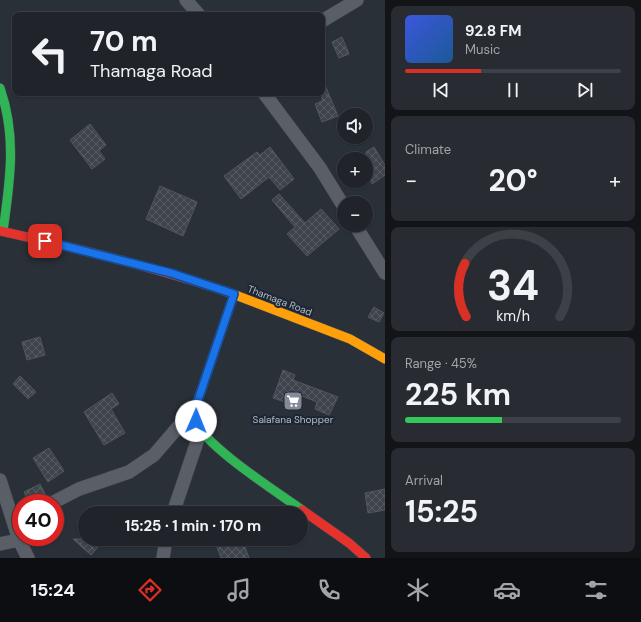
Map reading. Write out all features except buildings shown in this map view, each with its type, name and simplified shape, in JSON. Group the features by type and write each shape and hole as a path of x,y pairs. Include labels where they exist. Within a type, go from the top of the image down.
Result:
{"main road":[{"path":"0,88 11,126 12,159 2,231"},
{"name":"Thamaga Road","path":"2,231 135,264 234,294 350,339 385,359"},
{"path":"234,294 196,406 196,421 201,430 232,460 349,544 366,558"}],"street":[{"path":"186,0 196,12"},
{"path":"325,19 357,0"},
{"path":"266,96 320,168 337,196"},
{"path":"359,232 385,273"},
{"path":"64,497 79,489 129,472 154,455 196,406"},
{"path":"175,506 201,430"},
{"path":"0,480 12,510"},
{"path":"0,544 12,541"},
{"path":"22,546 28,558"},
{"path":"163,558 165,546"}],"traffic: fast":[{"path":"0,88 9,124 10,142 10,177 3,231"},
{"path":"234,294 196,406 196,421 212,443 243,468 296,506"}],"traffic: slow":[{"path":"225,291 350,339 385,359"}],"traffic: jam":[{"path":"0,231 113,258 169,273 225,291"},
{"path":"308,514 349,543 366,558"}],"place":[{"name":"Salafana Shopper","path":"293,401"}],"route":[{"path":"45,241 171,273 234,294 204,378 196,406 196,421"}]}
